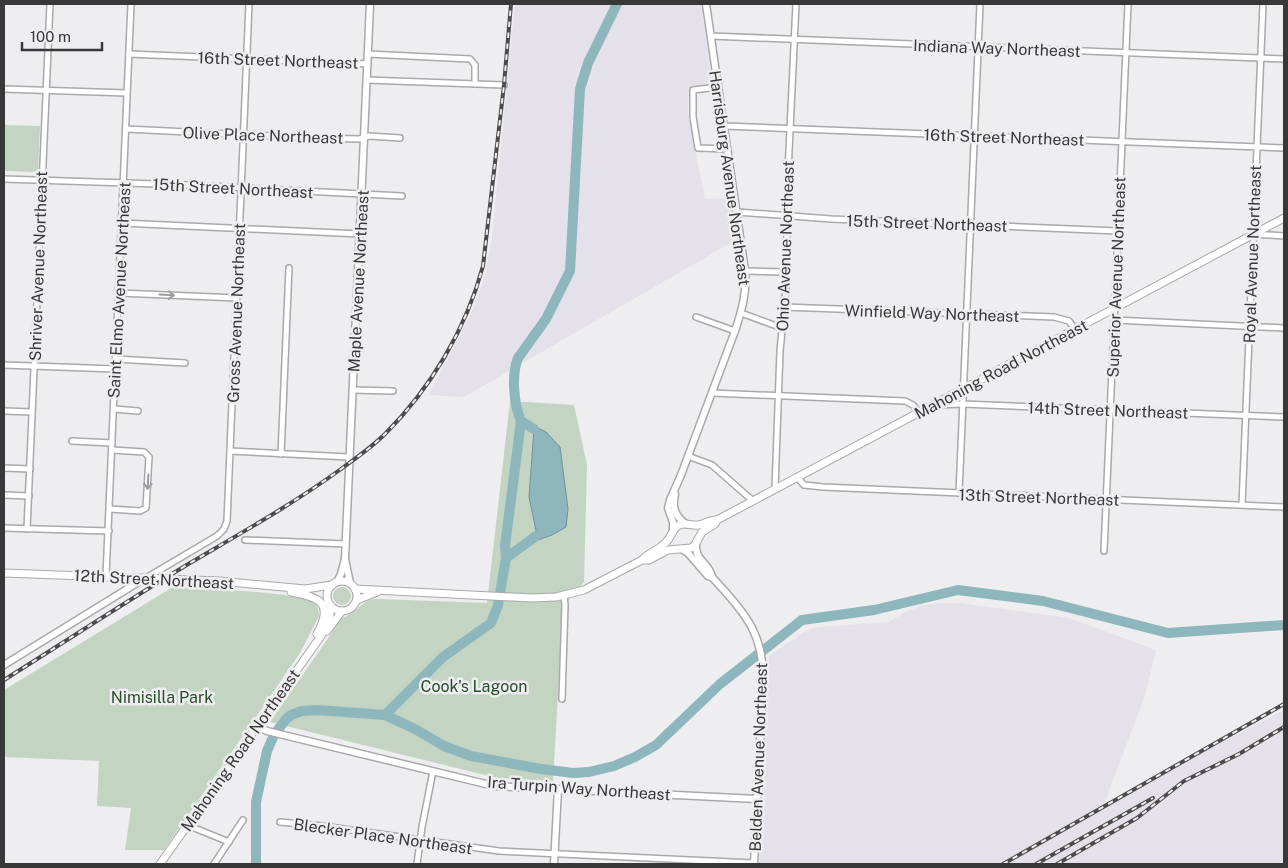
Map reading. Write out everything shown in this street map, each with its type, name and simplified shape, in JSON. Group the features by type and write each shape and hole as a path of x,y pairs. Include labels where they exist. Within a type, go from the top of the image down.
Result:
{"main road":[{"name":"Mahoning Road Northeast","path":"687,524 700,525 717,520 1284,218"},
{"name":"Mahoning Road Northeast","path":"697,541 702,532 715,524 717,520"},
{"path":"380,591 357,600 351,609 342,611 337,610 330,604 328,593 334,584 344,581 353,586 380,591 540,598 564,596 594,586 642,560 647,554 664,544 679,525 687,524 696,530 697,541 691,548 669,550 649,560 642,560"},
{"path":"673,533 674,544 681,549"},
{"name":"12th Street Northeast","path":"4,573 262,584 305,589 334,584"},
{"path":"262,584 273,590 309,595 322,604 325,612 324,620 305,652 304,659"},
{"path":"353,586 357,600"},
{"name":"12th Street Northeast","path":"305,589 322,597 330,604"},
{"name":"Mahoning Road Northeast","path":"162,864 187,825 321,636 329,621 330,604"},
{"name":"Mahoning Road Northeast","path":"321,636 331,628 342,611"}],"street":[{"name":"Shriver Avenue Northeast","path":"27,529 50,4"},
{"name":"Saint Elmo Avenue Northeast","path":"106,576 131,4"},
{"name":"Gross Avenue Northeast","path":"145,578 217,536 224,530 227,517 249,4"},
{"name":"Maple Avenue Northeast","path":"334,584 341,574 346,544 370,4"},
{"name":"Harrisburg Avenue Northeast","path":"673,533 673,522 668,507 735,331 745,292 745,270 706,4"},
{"name":"Ohio Avenue Northeast","path":"775,489 778,397 786,272 796,4"},
{"path":"959,493 980,4"},
{"name":"Superior Avenue Northeast","path":"1104,551 1128,4"},
{"name":"Royal Avenue Northeast","path":"1242,505 1262,4"},
{"name":"Indiana Way Northeast","path":"711,36 1284,60"},
{"name":"16th Street Northeast","path":"129,54 368,64"},
{"path":"368,54 470,59 475,65 475,84"},
{"name":"16th Street Northeast","path":"367,80 504,85"},
{"path":"718,87 693,90 692,106 698,148 727,149"},
{"path":"4,89 127,93"},
{"name":"16th Street Northeast","path":"724,126 1284,148"},
{"name":"Olive Place Northeast","path":"126,129 325,138 359,139 369,136 400,138"},
{"name":"15th Street Northeast","path":"4,178 402,196"},
{"name":"15th Street Northeast","path":"737,212 787,216 1118,231"},
{"path":"122,223 360,234"},
{"path":"1253,234 1284,236"},
{"path":"281,454 289,268"},
{"path":"745,270 786,272"},
{"path":"119,293 237,298"},
{"name":"Winfield Way Northeast","path":"784,307 1063,318 1069,321 1075,329"},
{"path":"741,313 782,328"},
{"path":"696,317 735,331"},
{"path":"1114,320 1284,328"},
{"path":"116,360 185,363"},
{"path":"4,365 115,369"},
{"path":"353,390 393,391"},
{"path":"712,393 905,401 914,405 918,412"},
{"name":"14th Street Northeast","path":"932,405 964,404 1284,417"},
{"path":"114,409 138,411"},
{"path":"4,411 32,412"},
{"path":"72,441 112,443"},
{"path":"110,509 145,510 148,488 148,454 144,452 112,450"},
{"path":"230,451 350,457"},
{"path":"688,456 712,465 753,501"},
{"path":"4,468 30,469"},
{"name":"13th Street Northeast","path":"797,477 804,485 823,488 1284,507"},
{"name":"Harrisburg Avenue Northeast","path":"675,491 675,512 687,524"},
{"path":"4,495 28,496"},
{"path":"4,528 109,531"},
{"path":"245,540 346,544"},
{"name":"Belden Avenue Northeast","path":"697,541 697,554 712,573 712,577"},
{"name":"Belden Avenue Northeast","path":"681,549 689,554 708,576 712,577 746,617 759,642 763,665 754,864"},
{"name":"Maple Avenue Northeast","path":"345,559 353,586"},
{"path":"4,665 145,578"},
{"path":"562,699 564,596"},
{"name":"Ira Turpin Way Northeast","path":"257,726 267,731 494,786 757,799"},
{"path":"417,864 433,771"},
{"path":"554,864 558,789"},
{"path":"214,864 243,820"},
{"name":"Blecker Place Northeast","path":"280,822 323,826 499,852 754,864"},
{"path":"187,825 229,842"}],"shaded area":[{"path":"515,4 701,4 712,83 689,88 688,113 705,199 730,198 734,241 464,397 428,395 471,314 485,276 492,237"},
{"path":"937,603 960,603 1069,618 1156,650 1145,696 1104,804 1284,710 1284,864 759,864 769,656 802,633 811,629 888,622 920,606"}],"green space":[{"path":"4,125 40,126 38,172 4,171"},
{"name":"Cook's Lagoon","path":"510,401 574,405 587,465 584,582 563,607 553,781 497,778 270,722 340,621 367,602 377,599 487,603"},
{"name":"Nimisilla Park","path":"173,587 247,591 289,596 314,603 318,609 319,616 300,653 164,850 125,850 131,808 97,806 99,761 4,757 4,690"},
{"path":"338,587 346,587 351,592 349,603 338,605 333,600 333,592"}],"water":[{"path":"534,429 546,432 560,447 568,509 566,527 538,540 529,497"}],"waterway":[{"path":"385,715 443,657 491,623 498,605 506,558 505,546 521,421 514,390 516,365 518,358 546,319 570,271 580,89 588,63 617,4"},
{"path":"521,421 534,429"},
{"path":"506,558 536,536"},
{"path":"256,864 256,802 267,751 274,735 286,719 302,711 317,710 385,715 415,729 444,746 471,756 541,769 573,773 589,772 614,766 656,745 720,684 802,620 874,610 958,590 1043,601 1168,633 1284,625"}],"railway":[{"path":"4,680 323,482 380,439 417,397 432,377 457,335 476,289 483,266 504,85 511,4"},
{"path":"1003,864 1284,704"},
{"path":"1057,864 1137,818 1184,781 1239,754 1284,727"},
{"path":"1036,864 1153,798"}]}
